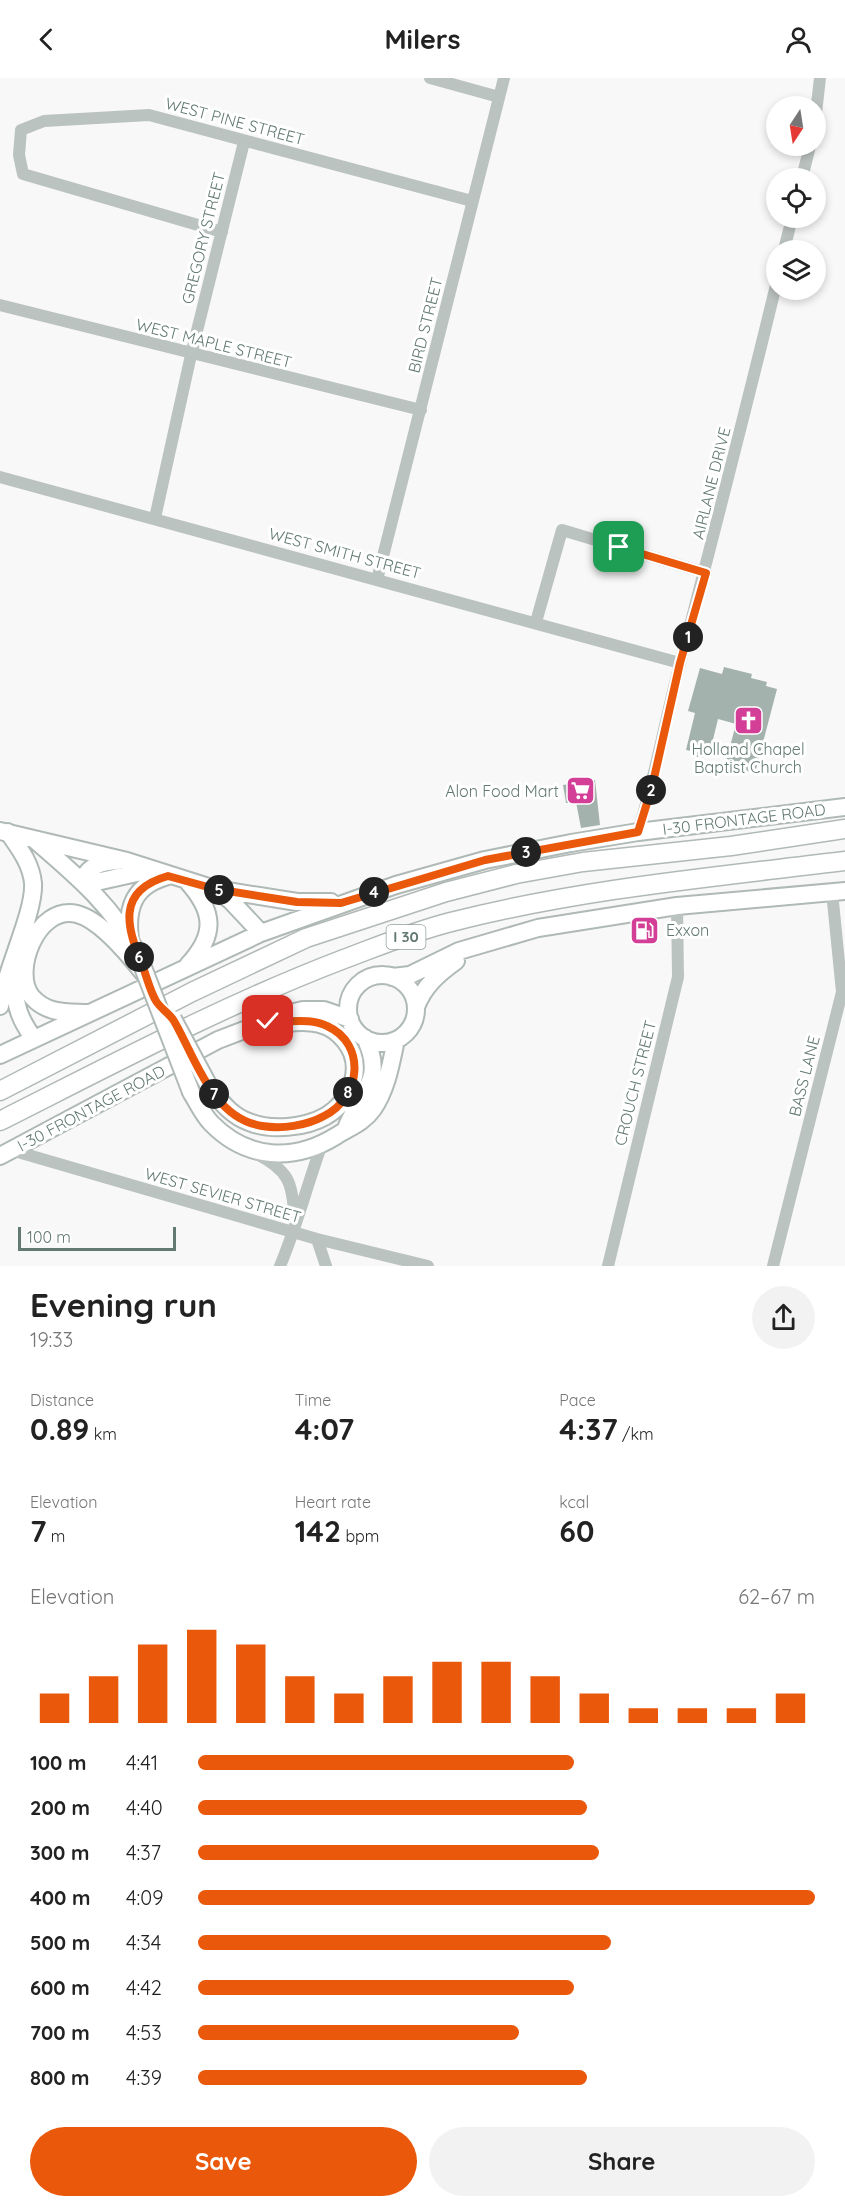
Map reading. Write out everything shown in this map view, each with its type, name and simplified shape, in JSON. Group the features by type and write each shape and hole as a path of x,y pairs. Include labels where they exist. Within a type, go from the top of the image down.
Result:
{"highway":[{"name":"I 30","path":"0,1091 192,992 306,938 447,892 516,874 583,862 731,846 845,829"},
{"name":"I 30","path":"0,1120 238,1003 370,949 450,922 567,898 656,884 845,861"}],"main road":[{"name":"I-30 FRONTAGE ROAD","path":"0,1055 261,933 341,903 485,860 638,832 845,807"},
{"path":"4,832 127,861 215,889 297,902 341,903"},
{"path":"0,1006 9,968 30,903 33,884 26,860 4,832"},
{"path":"35,839 102,900 130,940 139,957 191,1092 209,1122 248,1149 288,1155 322,1144 356,1126 373,1109 385,1086 396,1040"},
{"path":"82,880 88,870 101,862 127,861"},
{"path":"82,880 101,881 161,872"},
{"path":"130,940 128,917 134,900 161,872"},
{"path":"186,968 204,945 209,923 202,900 187,880"},
{"path":"215,889 230,900 261,933"},
{"path":"345,1130 372,1081 374,1069 365,1038 350,1019 349,1003 355,988 376,976 410,975 459,951 538,928 676,906 838,891"},
{"path":"91,1013 52,1012 30,996 25,976 28,950 36,931 50,917 76,914 86,919 112,937 146,975"},
{"path":"365,1038 380,1042 396,1040 409,1030 423,990 467,950"},
{"path":"9,968 14,1000 25,1027 34,1039"},
{"path":"392,976 411,991 416,1007"},
{"path":"157,1002 174,1020 211,1090 237,1116 262,1126 285,1127 325,1116 341,1103 352,1086 355,1073 350,1048 339,1033 326,1025 306,1021 285,1023 268,1021"},
{"name":"I-30 FRONTAGE ROAD","path":"5,1153 218,1040 286,1014 313,1009 335,1012 350,1019"}],"street":[{"path":"430,78 499,97"},
{"name":"BIRD STREET","path":"377,580 504,78"},
{"path":"818,96 820,78"},
{"name":"WEST PINE STREET","path":"222,232 23,174 19,155 21,130 44,122 149,114 244,142 472,201"},
{"name":"GREGORY STREET","path":"155,518 191,355 244,142"},
{"name":"AIRLANE DRIVE","path":"638,832 652,787 680,663 706,573 772,300"},
{"name":"WEST MAPLE STREET","path":"0,305 191,355 421,410"},
{"name":"WEST SMITH STREET","path":"0,477 680,663"},
{"path":"536,622 562,530 706,573"},
{"name":"BASS LANE","path":"773,1266 842,992 838,891"},
{"name":"CROUCH STREET","path":"608,1266 678,977 676,906"},
{"path":"280,1266 294,1232 303,1197 322,1144"},
{"path":"248,1149 278,1166 287,1176 293,1201 294,1232"},
{"name":"WEST SEVIER STREET","path":"5,1153 317,1239 429,1266"},
{"path":"317,1239 326,1266"}],"building":[{"name":"Holland Chapel Baptist Church","path":"724,667 752,674 751,678 767,682 766,686 777,689 755,773 725,765 736,724 718,719 709,756 704,755 703,758 690,755 691,751 686,750 695,713 688,711 700,668 722,674"},
{"path":"595,780 600,825 581,828 576,802 566,803 563,785"}],"place":[{"name":"Holland Chapel Baptist Church","path":"748,721"},
{"name":"Alon Food Mart","path":"580,791"},
{"name":"Exxon","path":"645,930"}],"route":[{"path":"268,1021 285,1023 306,1021 326,1025 339,1033 350,1048 355,1061 352,1086 341,1103 325,1116 285,1127 262,1126 249,1123 237,1116 225,1107 211,1090 174,1020 157,1002 130,940 128,917 134,900 145,886 156,879 168,876 215,889 297,902 341,903 485,860 638,832 652,787 656,759 680,663 706,573 619,547"}]}
